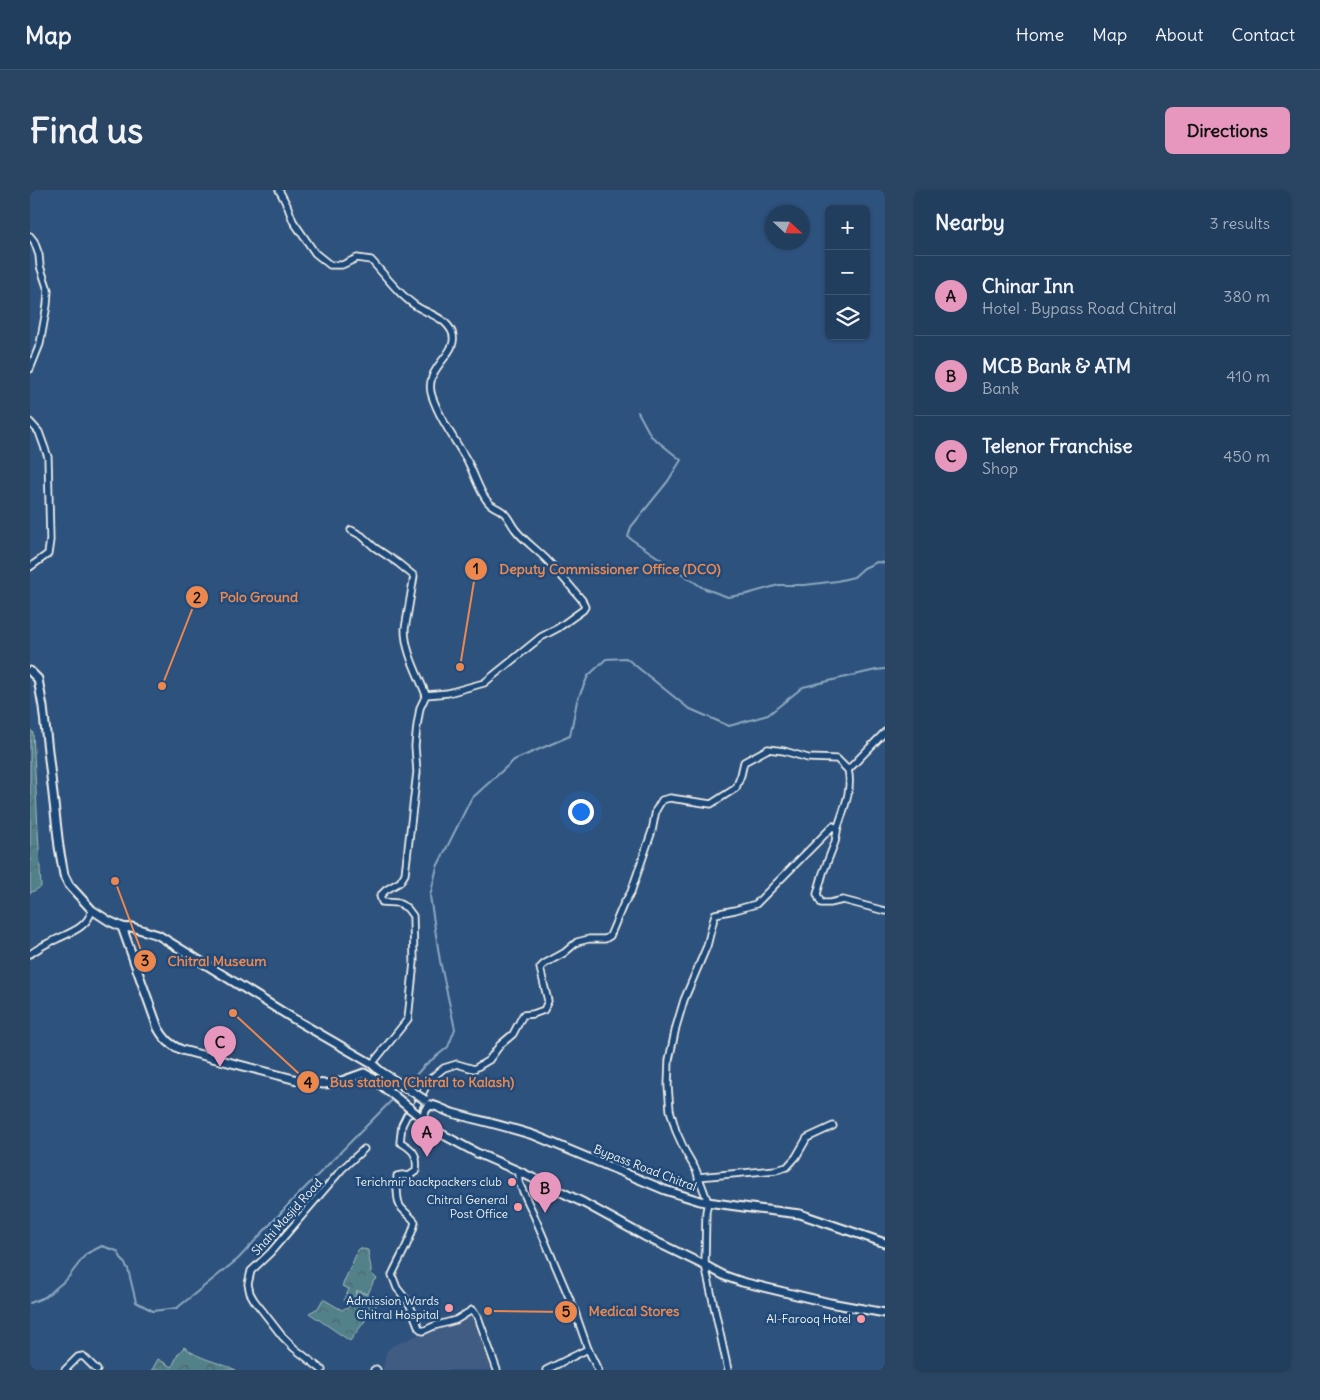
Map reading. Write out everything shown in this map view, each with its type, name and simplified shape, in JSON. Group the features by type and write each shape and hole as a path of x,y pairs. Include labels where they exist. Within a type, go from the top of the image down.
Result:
{"street":[{"path":"279,190 293,222 315,253 330,265 342,265 357,258 371,260 404,296 416,306 446,323 454,341 431,378 430,387 431,395 439,413 469,464 488,502 504,513 515,530 550,564 582,600 585,607 584,610 558,628 541,637 484,683 448,693 426,695"},
{"path":"30,236 39,255 40,266 48,290 40,344 30,369"},
{"path":"30,422 39,432 48,457 50,540 48,554 30,567"},
{"path":"351,530 362,536 414,576 404,638 426,695 420,708 417,726 415,746 417,772 405,874 400,882 380,896 382,902 398,903 407,908 413,916 414,962 408,1019 372,1064"},
{"name":"Bypass Road Chitral","path":"30,671 38,679 43,707 64,875 69,885 92,910 122,927 132,927 158,935 294,1019 372,1064 427,1102 455,1114 536,1136 665,1190 708,1202 800,1214 885,1243"},
{"path":"848,770 885,732"},
{"path":"497,1370 478,1318 472,1310 456,1320 434,1326 423,1332 419,1328 409,1303 398,1288 392,1275 413,1231 414,1222 399,1205 397,1176 409,1176 416,1171 417,1162 415,1154 410,1147 400,1142 402,1125 407,1115 413,1112 429,1080 444,1068 457,1064 474,1069 489,1060 500,1045 513,1034 523,1015 544,1010 548,1001 540,968 544,964 564,953 577,942 589,939 605,939 610,936 623,905 631,892 652,831 656,810 662,800 670,798 711,804 736,788 744,762 768,749 784,751 808,758 837,759 848,770 850,777 848,792 836,830 835,842 817,894 821,902 830,903 843,900 885,912"},
{"path":"728,1370 705,1265 706,1212 708,1202 696,1170 684,1151 670,1110 668,1086 669,1060 684,1000 707,946 716,914 756,904 833,826 836,830"},
{"path":"30,954 53,940 70,934 83,925 90,917 92,910"},
{"path":"122,927 158,1028 167,1041 174,1046 301,1081 329,1085 364,1072 420,1116 425,1125 476,1153 584,1203 644,1236 725,1276 742,1282 830,1303 885,1313"},
{"path":"420,1116 426,1109 427,1102"},
{"path":"698,1177 776,1170 787,1167 796,1157 807,1138 833,1126"},
{"name":"Shahi Masjid Road","path":"322,1370 282,1336 254,1300 248,1284 251,1271 270,1253 342,1169 364,1149"},
{"path":"518,1171 519,1183 574,1309 588,1349 598,1370"},
{"path":"546,1370 588,1349"},
{"path":"65,1370 78,1357 83,1356 97,1370"}],"shaded area":[{"path":"473,1312 488,1349 490,1370 383,1370 386,1352 392,1346"}],"green space":[{"path":"30,729 33,733 41,887 30,893"},
{"path":"359,1248 368,1250 371,1273 377,1279 374,1280 368,1294 359,1291 379,1302 350,1341 309,1313 318,1308 323,1299 342,1310 353,1304 358,1291 353,1302 344,1301 349,1289 342,1286"},
{"path":"184,1347 202,1357 236,1370 152,1370 158,1359 172,1367 178,1354"}],"waterway":[{"path":"638,412 651,436 681,460 668,481 631,527 628,537 703,588 728,597 779,585 805,585 837,581 854,577 864,568 877,562 885,563"},
{"path":"407,1085 424,1066 448,1047 455,1029 440,961 430,896 437,867 471,799 514,760 570,736 577,701 588,676 606,659 626,658 688,708 729,726 768,715 803,687 885,669"},
{"path":"396,1096 403,1088"},
{"path":"30,1303 45,1297 67,1279 86,1254 102,1246 117,1251 128,1269 136,1302 153,1311 177,1308 238,1259 289,1204 393,1099"}],"place":[{"name":"Deputy Commissioner Office (DCO)","path":"460,667"},
{"name":"Polo Ground","path":"162,686"},
{"name":"Chitral Museum","path":"115,881"},
{"name":"Bus station (Chitral to Kalash)","path":"233,1013"},
{"name":"Telenor Franchise","path":"220,1067"},
{"name":"Chinar Inn","path":"427,1157"},
{"name":"Terichmir backpackers club","path":"512,1182"},
{"name":"Chitral General Post Office","path":"518,1207"},
{"name":"MCB Bank & ATM","path":"545,1213"},
{"name":"Admission Wards Chitral Hospital","path":"449,1308"},
{"name":"Medical Stores","path":"488,1311"},
{"name":"Al-Farooq Hotel","path":"861,1319"}]}
